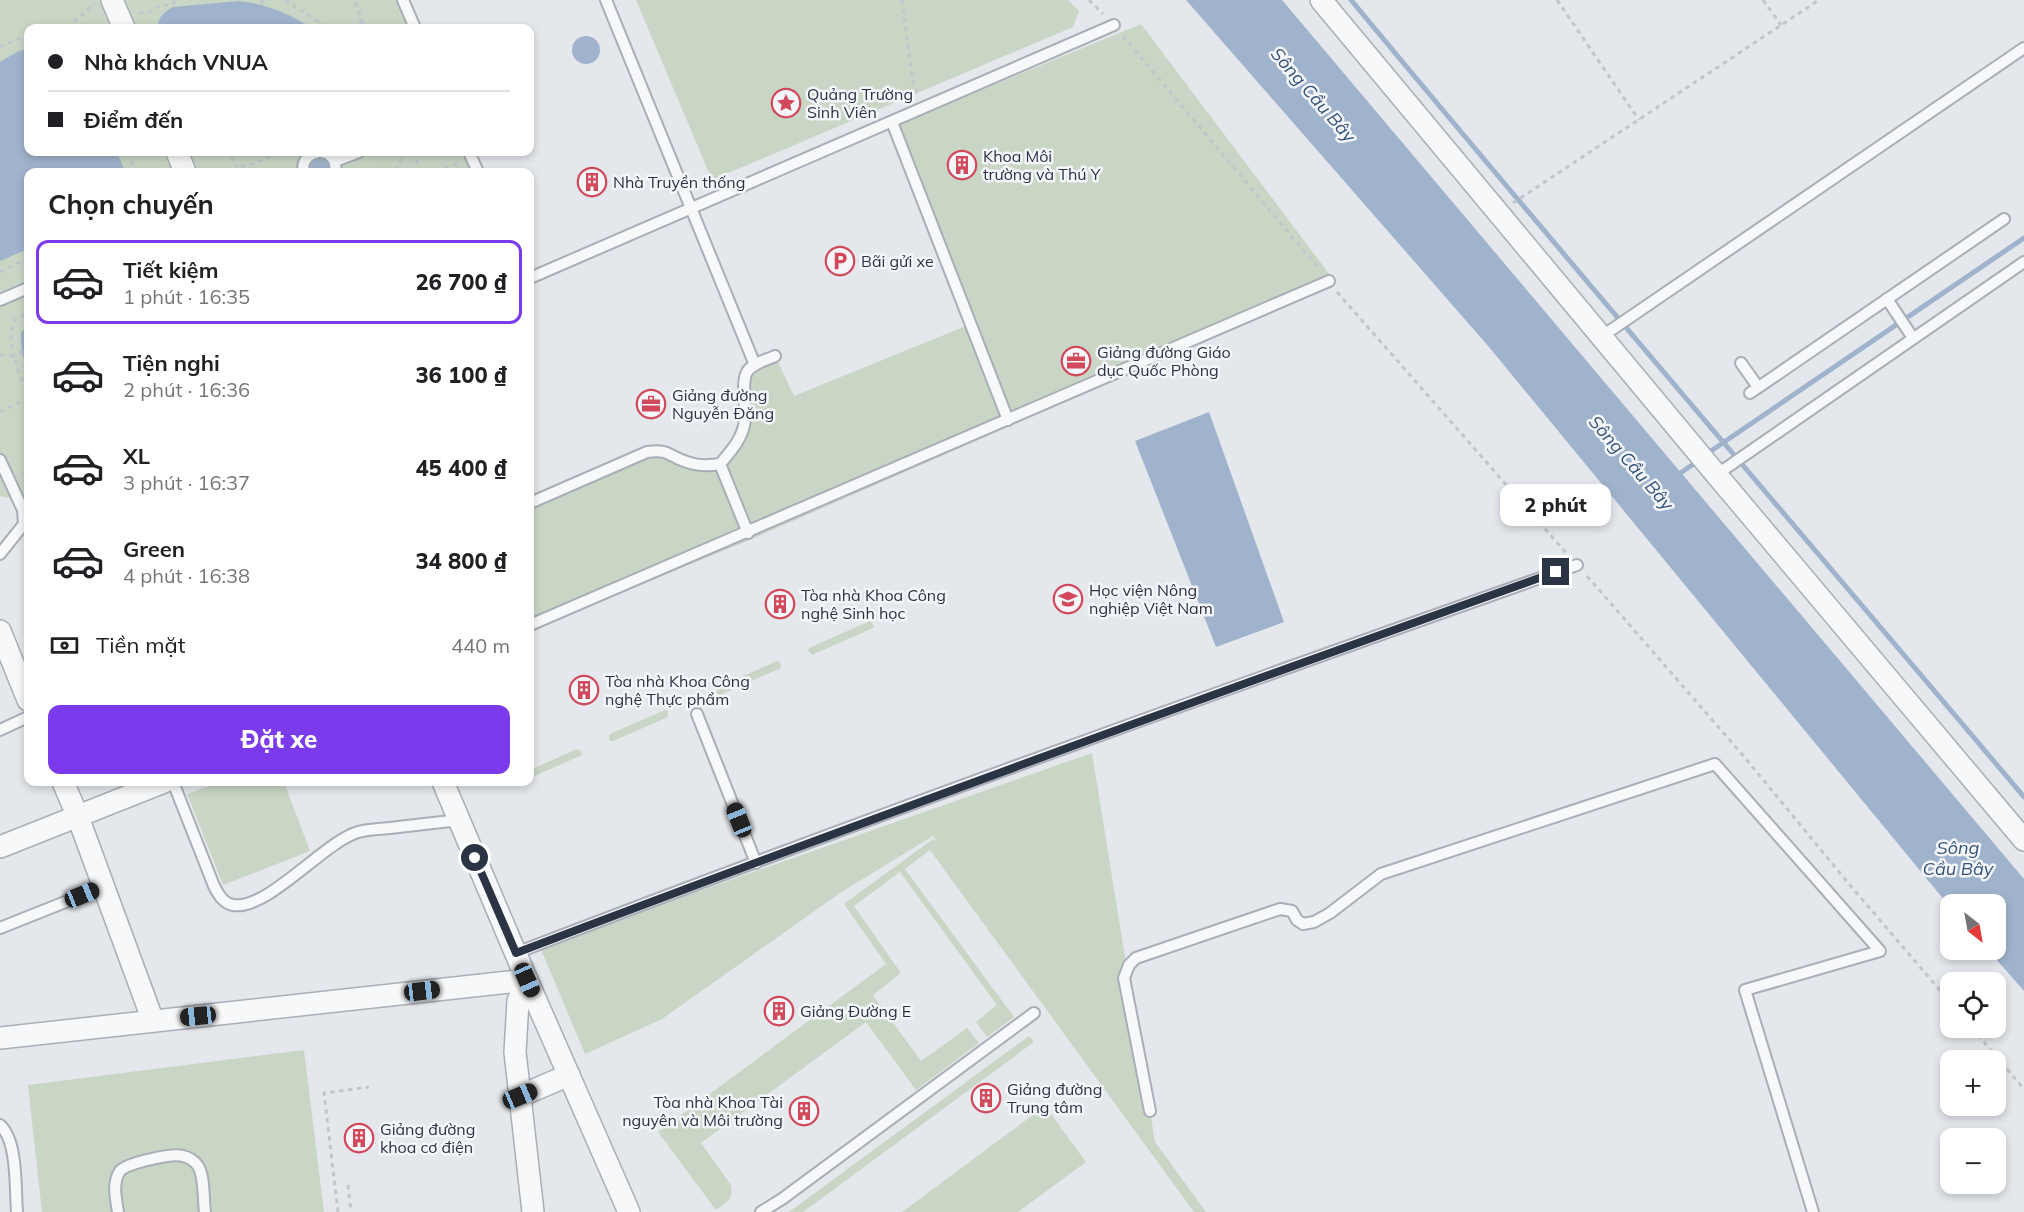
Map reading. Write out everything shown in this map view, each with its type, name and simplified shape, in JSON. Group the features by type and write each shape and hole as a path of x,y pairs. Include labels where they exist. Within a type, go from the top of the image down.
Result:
{"street":[{"path":"112,0 122,24"},
{"path":"1321,0 1606,333 1677,429 1720,471 2024,840"},
{"path":"0,631 24,690"},
{"path":"65,786 153,1021"},
{"path":"0,847 154,786"},
{"path":"445,786 629,1212"},
{"path":"1,1036 527,980"},
{"path":"527,980 518,1001 514,1052 533,1212"},
{"path":"520,1096 569,1075"}],"lane":[{"path":"403,0 413,24"},
{"path":"606,0 755,365"},
{"path":"534,276 1114,26"},
{"path":"1606,333 1686,284 2024,48"},
{"path":"892,122 1008,420"},
{"path":"304,168 304,162 310,156"},
{"path":"335,167 353,156"},
{"path":"1741,363 1754,390 2004,219"},
{"path":"1720,471 1911,334 2024,262"},
{"path":"534,623 1329,282"},
{"path":"0,300 24,290"},
{"path":"1887,299 1911,334"},
{"path":"534,501 647,452 663,450 686,462 705,466 720,464 742,433 745,421 744,382 747,372 755,365 775,356"},
{"path":"0,460 24,506"},
{"path":"720,464 748,533"},
{"path":"0,554 24,524"},
{"path":"516,953 1247,682 1577,565"},
{"path":"696,714 756,863"},
{"path":"0,730 24,719"},
{"path":"1150,1111 1124,978 1129,965 1136,958 1280,909 1292,912 1303,924 1314,922 1330,913 1381,874 1715,764 1880,951 1745,990 1813,1212"},
{"path":"175,786 218,895 230,904 238,905 256,900 291,879 342,840 359,832 459,820"},
{"path":"0,928 103,887"},
{"path":"761,1212 782,1199 1034,1014"},
{"path":"0,1125 8,1133 11,1144 17,1212"},
{"path":"118,1212 115,1190 116,1179 120,1171 130,1165 173,1155 191,1159 198,1167 205,1212"}],"path":[{"path":"71,24 98,0"},
{"path":"136,9 143,14 163,4 172,5 176,0"},
{"path":"285,0 322,24"},
{"path":"354,0 364,24"},
{"path":"902,0 913,83 923,108"},
{"path":"1089,0 1114,26 1329,282 1741,753 1940,990"},
{"path":"1557,0 1639,120"},
{"path":"1763,0 1780,26"},
{"path":"1511,205 1819,0"},
{"path":"357,24 362,20"},
{"path":"0,47 24,37"},
{"path":"228,156 237,167 252,165 268,156"},
{"path":"444,168 466,156"},
{"path":"0,272 24,260"},
{"path":"24,315 14,321 10,338 18,371 24,384"},
{"path":"0,355 14,356 23,351"},
{"path":"0,412 24,400"},
{"path":"1981,1038 2024,1089"},
{"path":"338,1212 324,1093 369,1087"},
{"path":"348,1185 351,1212"}],"green space":[{"path":"0,0 403,0 413,24 24,24 24,156 471,156 476,168 24,168 24,501 0,496"},
{"name":"Quảng Trường Sinh Viên","path":"636,0 1068,0 1079,11 1073,27 712,180"},
{"path":"1141,24 1336,283 752,539 534,628 534,501 647,452 685,462 720,464 742,433 747,372 775,356 794,396 966,326 889,128"},
{"path":"870,621 873,628 812,655 808,650 809,648"},
{"path":"777,661 780,662 781,668 720,695 717,694 717,688"},
{"path":"665,710 668,711 668,717 610,741 610,734"},
{"path":"577,749 581,751 582,755 534,776 534,768"},
{"path":"1092,753 1155,1142 1206,1212 1194,1212 930,850 905,869 1014,1017 987,1037 976,1022 997,1005 900,872 854,906 901,973 873,995 921,1061 967,1028 979,1043 916,1090 866,1022 701,1143 731,1185 732,1190 728,1200 716,1210 658,1132 886,964 844,904 933,839 937,841 933,836 840,893 662,1019 585,1054 540,947"},
{"path":"210,786 286,786 310,851 223,885 187,794"},
{"path":"1029,1036 1034,1042 803,1212 789,1212"},
{"path":"304,1050 324,1212 42,1212 28,1085"},
{"path":"1045,1106 1086,1162 1018,1212 902,1212"}],"water":[{"name":"Sông Cầu Bây","path":"1186,0 1282,0 2024,879 2024,991 1997,960 2006,960 2006,894 1940,895 1489,347"},
{"path":"239,1 277,10 305,24 159,24 162,16 173,7"},
{"path":"586,36 596,40 600,50 596,60 586,64 576,60 572,50 576,40"},
{"path":"24,49 24,156 119,156 123,168 24,168 24,251 0,261 0,62"},
{"path":"311,156 328,157 331,168 307,168"},
{"path":"24,330 24,360 22,351 21,333"},
{"path":"1209,412 1284,622 1216,647 1135,441"}],"waterway":[{"path":"1351,0 2024,797"},
{"path":"1705,455 2024,238"},
{"path":"1676,476 1698,461"}],"place":[{"name":"Quảng Trường Sinh Viên","path":"786,103"},
{"name":"Khoa Môi trường và Thú Y","path":"962,165"},
{"name":"Nhà Truyền thống","path":"592,182"},
{"name":"Bãi gửi xe","path":"840,261"},
{"name":"Giảng đường Giáo dục Quốc Phòng","path":"1076,361"},
{"name":"Giảng đường Nguyễn Đăng","path":"651,404"},
{"name":"Học viện Nông nghiệp Việt Nam","path":"1068,599"},
{"name":"Tòa nhà Khoa Công nghệ Sinh học","path":"780,604"},
{"name":"Tòa nhà Khoa Công nghệ Thực phẩm","path":"584,690"},
{"name":"Giảng Đường E","path":"779,1011"},
{"name":"Giảng đường Trung tâm","path":"986,1098"},
{"name":"Tòa nhà Khoa Tài nguyên và Môi trường","path":"804,1111"},
{"name":"Giảng đường khoa cơ điện","path":"359,1138"}],"route":[{"path":"475,858 516,953 1281,669 1556,572"}]}
